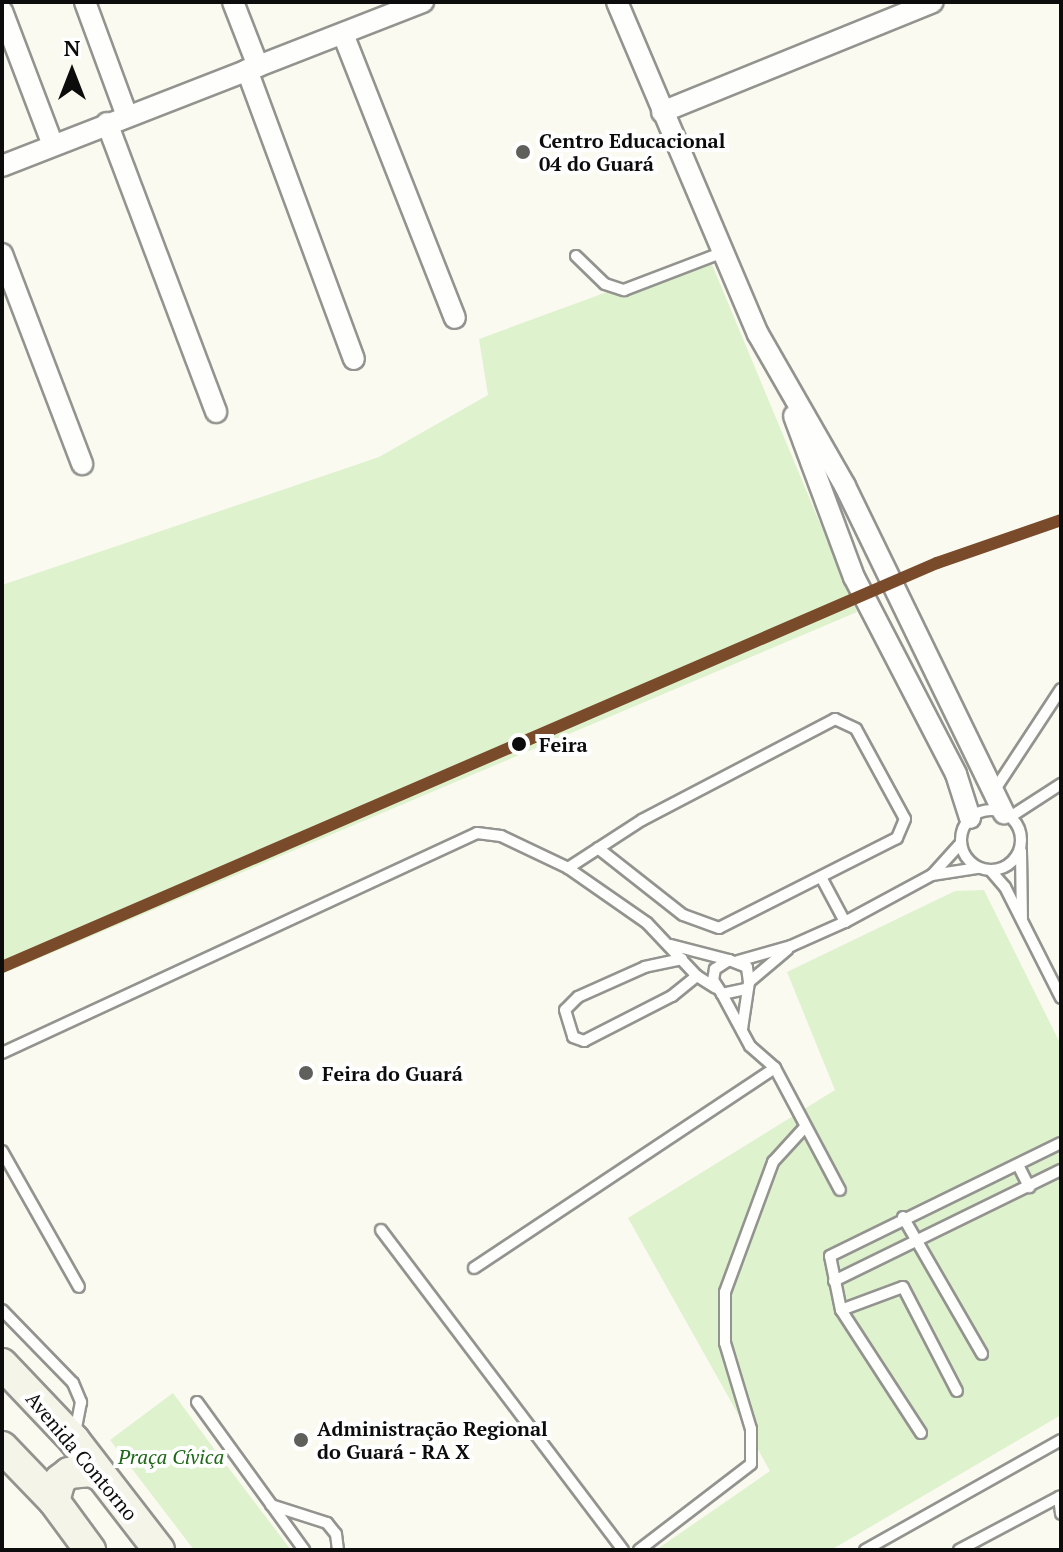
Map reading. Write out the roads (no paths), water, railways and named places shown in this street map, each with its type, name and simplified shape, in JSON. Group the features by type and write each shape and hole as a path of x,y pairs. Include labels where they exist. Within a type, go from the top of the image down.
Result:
{"main road":[{"name":"Avenida Contorno","path":"2,1364 74,1440 159,1550"},
{"path":"2,1447 54,1501 90,1550"},
{"path":"54,1501 60,1480 69,1473 91,1471 101,1476"}],"street":[{"path":"85,2 127,116"},
{"path":"233,2 252,68 354,359"},
{"path":"2,166 343,34 375,11 423,2"},
{"path":"617,2 721,253 776,367 845,486 1007,815"},
{"path":"662,112 933,2"},
{"path":"2,11 53,145"},
{"path":"343,34 455,318"},
{"path":"107,123 216,412"},
{"path":"2,254 82,464"},
{"path":"776,367 854,577 956,774 970,818"}],"lane":[{"path":"576,256 605,284 624,290 721,253"},
{"path":"993,792 1061,689"},
{"path":"568,868 598,848 826,722 843,719 856,729 905,827 897,838 714,928 683,915 598,848"},
{"path":"1007,815 1061,784"},
{"path":"840,1190 775,1068 741,1032 719,991 715,969 791,946 845,922 932,875 960,844 970,818 992,810 1007,815 1020,831 1022,921"},
{"path":"2,1053 464,837 501,836 568,868 669,944 697,976 719,991 747,985 791,946"},
{"path":"960,844 978,868"},
{"path":"932,875 978,868 991,871 1014,860 1020,849"},
{"path":"991,871 1059,991"},
{"path":"821,877 845,922"},
{"path":"669,944 747,967 741,1032"},
{"path":"682,959 645,967 578,997 565,1010 573,1037 584,1041 672,996 697,976"},
{"path":"474,1268 775,1068"},
{"path":"639,1550 751,1464 751,1429 725,1343 725,1292 773,1162 805,1127"},
{"path":"921,1433 841,1310 830,1256 903,1217 1061,1143"},
{"path":"2,1151 79,1287"},
{"path":"1018,1165 1029,1187"},
{"path":"834,1281 1061,1170"},
{"path":"903,1217 982,1354"},
{"path":"381,1230 623,1550"},
{"path":"841,1310 903,1287 957,1391"},
{"path":"2,1310 73,1383 81,1402 74,1440"},
{"path":"197,1402 304,1550"},
{"path":"865,1550 1061,1440"},
{"path":"959,1550 1060,1496 1061,1514"},
{"path":"271,1505 327,1523 336,1534 338,1550"}],"place":[{"name":"Centro Educacional 04 do Guará","path":"523,152"},
{"name":"Feira","path":"519,744"},
{"name":"Feira do Guará","path":"306,1073"},
{"name":"Administração Regional do Guará - RA X","path":"301,1440"}],"park label":[{"name":"Praça Cívica","path":"171,1456"}]}
